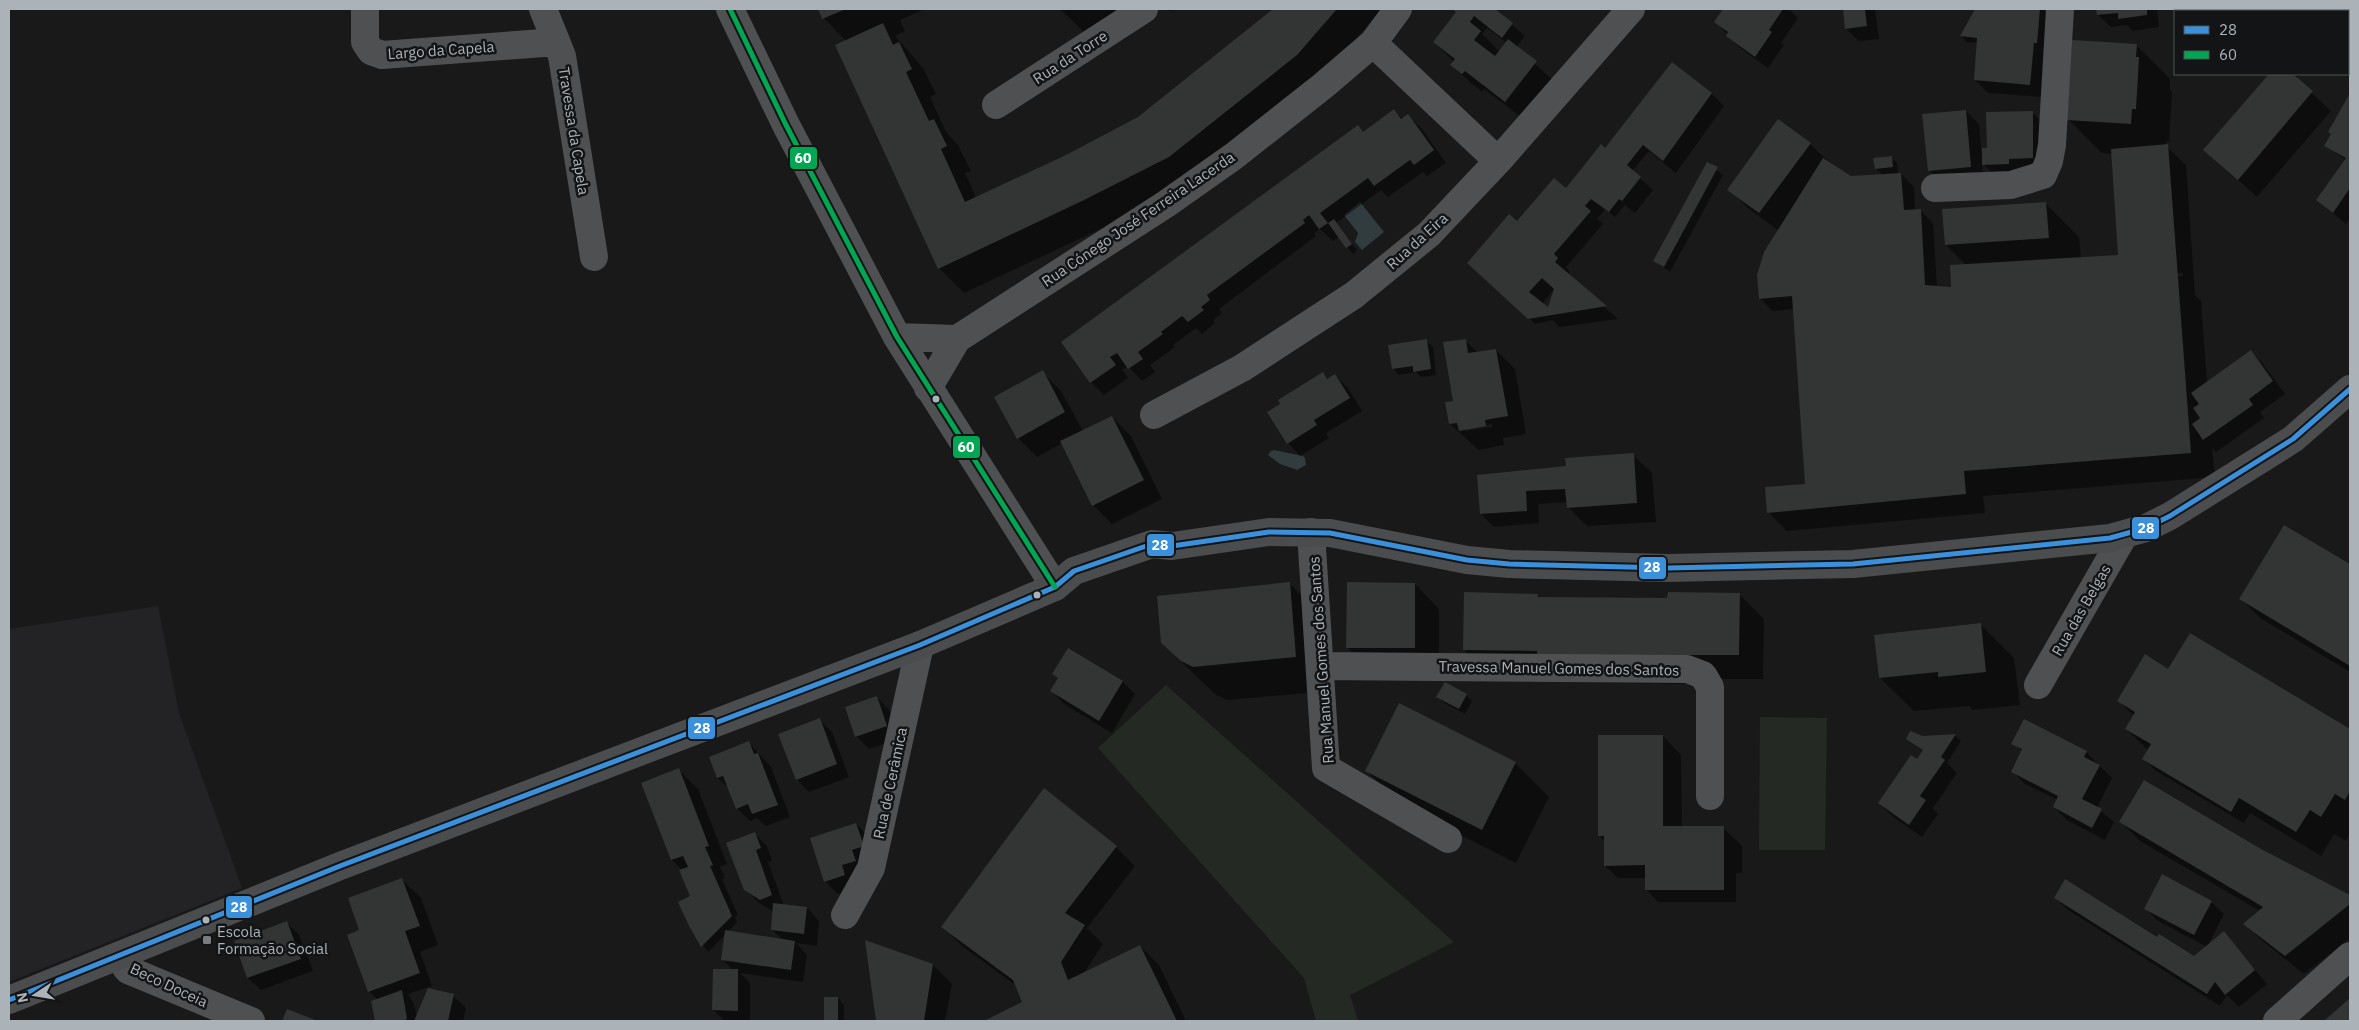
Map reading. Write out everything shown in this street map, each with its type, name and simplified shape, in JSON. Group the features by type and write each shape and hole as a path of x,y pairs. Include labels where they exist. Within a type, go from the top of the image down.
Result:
{"main road":[{"path":"9,1000 552,784 920,645 1054,586 1079,586 1157,558 1172,546 1269,532 1311,532 1345,534 1467,560 1509,564 1668,568 1853,564 2124,535 2170,516 2293,439 2350,389"}],"street":[{"name":"Largo da Capela","path":"365,9 365,42 371,51 382,55 556,42"},
{"name":"Travessa da Capela","path":"543,9 562,56 594,257"},
{"path":"730,9 786,125 897,337 1054,586"},
{"name":"Rua da Torre","path":"996,105 1144,9"},
{"name":"Rua Cónego José Ferreira Lacerda","path":"928,388 957,339 1166,204 1211,172 1324,85 1373,43 1398,9"},
{"name":"Rua da Eira","path":"1154,416 1242,368 1354,295 1429,234 1498,160 1631,9"},
{"path":"1935,188 2011,185 2043,175 2050,161 2052,145 2060,9"},
{"path":"1373,43 1498,160"},
{"path":"897,337 957,339"},
{"name":"Rua Manuel Gomes dos Santos","path":"1311,532 1326,768 1448,839"},
{"name":"Rua das Belgas","path":"2038,685 2124,535"},
{"name":"Rua de Cerâmica","path":"845,915 871,868 920,645"},
{"name":"Travessa Manuel Gomes dos Santos","path":"1321,666 1687,669 1703,675 1710,687 1710,796"},
{"name":"Beco Doceia","path":"118,956 128,970 251,1021"},
{"path":"2277,1021 2350,956"}],"shaded area":[{"path":"1360,202 1384,232 1362,250 1355,242 1358,233 1344,215"},
{"path":"1274,450 1303,456 1306,465 1297,470 1280,464 1268,455"},
{"path":"158,606 179,713 242,888 9,982 9,629"},
{"path":"1166,685 1454,942 1350,995 1358,1021 1316,1021 1304,978 1098,748"},
{"path":"1760,717 1827,718 1825,850 1759,850"}],"building":[{"path":"818,9 846,9 822,19"},
{"path":"1273,9 1337,9 1297,55 1169,157 1084,200 938,269 835,45 883,23 893,45 899,42 912,69 906,72 929,121 934,119 947,146 941,149 965,202 1064,156 1138,117"},
{"path":"1452,9 1495,9 1513,23 1502,38 1474,16 1470,22 1481,31 1474,40 1495,56 1508,39 1537,61 1505,102 1465,71 1462,74 1450,65 1455,59 1433,42 1456,12"},
{"path":"1723,9 1783,9 1769,30 1772,32 1755,57 1726,36 1728,32 1714,22"},
{"path":"1843,9 1865,9 1867,26 1845,29"},
{"path":"1975,9 2040,9 2037,43 2034,43 2030,85 1974,80 1977,38 1960,36"},
{"path":"2096,9 2147,9 2147,15 2118,19 2118,13 2097,15"},
{"path":"2181,9 2224,9 2224,10"},
{"path":"2265,9 2266,10 2235,10"},
{"path":"2350,9 2350,35 2349,10 2344,10"},
{"path":"2072,40 2137,44 2136,57 2139,57 2136,109 2132,109 2131,124 2067,120"},
{"path":"1672,62 1712,93 1663,161 1643,145 1627,165 1641,177 1622,201 1619,199 1609,212 1591,199 1585,206 1591,211 1554,254 1558,258 1555,262 1607,306 1528,319 1467,263 1509,214 1517,221 1554,178 1566,188 1601,144 1605,148","holes":["1542,278 1554,289 1548,307 1529,292"]},
{"path":"2268,75 2294,75 2313,91 2238,180 2203,150"},
{"path":"2350,93 2350,188 2333,213 2316,200 2346,158 2324,146 2331,134 2328,132"},
{"path":"1394,109 1401,119 1408,114 1434,150 1414,165 1410,160 1374,186 1368,178 1320,213 1328,223 1319,229 1309,215 1303,220 1305,223 1207,295 1210,300 1201,307 1204,310 1188,322 1182,316 1161,332 1163,334 1138,352 1143,359 1128,369 1117,353 1110,357 1116,365 1090,383 1061,342 1358,125 1363,132"},
{"path":"1966,110 1971,167 1928,171 1922,114"},
{"path":"2033,111 2033,158 2009,159 2009,164 1982,165 1982,148 1987,148 1986,112"},
{"path":"1778,119 1811,143 1759,213 1727,190"},
{"path":"2168,144 2191,453 1964,471 1966,494 1767,513 1765,487 1805,484 1792,296 1759,299 1757,275 1764,252 1823,158 1851,176 1901,173 1904,210 1921,209 1925,285 1951,287 1950,265 2118,255 2111,149"},
{"path":"1892,156 1893,167 1875,169 1873,158"},
{"path":"1707,162 1718,167 1664,267 1653,261"},
{"path":"2046,202 2049,238 1945,245 1942,209"},
{"path":"1334,219 1352,244 1346,248 1328,223"},
{"path":"1427,339 1431,369 1413,372 1413,366 1392,369 1388,345"},
{"path":"1466,339 1468,353 1496,349 1508,416 1485,420 1486,426 1459,431 1457,423 1449,424 1445,402 1453,401 1443,342"},
{"path":"2251,350 2273,381 2249,399 2253,405 2203,440 2192,424 2200,418 2193,408 2199,404 2191,393"},
{"path":"1043,370 1065,412 1017,439 994,397"},
{"path":"1323,372 1327,379 1335,374 1350,398 1314,420 1317,425 1287,444 1267,412 1280,404 1278,400"},
{"path":"1112,416 1144,480 1092,506 1060,441"},
{"path":"1634,453 1637,503 1567,508 1565,489 1526,491 1527,511 1480,514 1477,475 1566,466 1565,458"},
{"path":"2284,525 2350,564 2350,666 2239,599"},
{"path":"1290,582 1296,657 1193,667 1181,661 1161,643 1157,596"},
{"path":"1347,582 1415,583 1415,648 1346,648"},
{"path":"1464,592 1538,594 1538,597 1667,598 1668,592 1740,593 1739,655 1667,655 1667,660 1537,658 1537,651 1463,650"},
{"path":"1981,623 1986,672 1938,677 1938,672 1879,678 1874,635"},
{"path":"2190,633 2350,729 2350,791 2345,800 2335,794 2321,817 2310,810 2296,832 2239,798 2231,812 2142,759 2151,744 2125,729 2135,712 2117,701 2145,654 2168,669"},
{"path":"1068,648 1123,681 1099,721 1050,691 1058,678 1052,674"},
{"path":"1445,682 1467,694 1459,709 1436,697"},
{"path":"877,696 887,726 855,737 845,707"},
{"path":"1399,703 1516,762 1482,830 1365,771"},
{"path":"820,718 837,764 796,780 778,734"},
{"path":"2024,719 2087,751 2084,757 2100,765 2082,799 2102,809 2092,828 2053,807 2058,796 2011,772 2022,749 2011,744"},
{"path":"1910,731 1923,736 1956,734 1941,757 1945,760 1920,796 1926,800 1909,825 1878,803 1911,755 1917,759 1923,750 1906,739"},
{"path":"1598,735 1663,735 1663,826 1724,826 1724,890 1645,890 1645,865 1604,866 1604,836 1598,836"},
{"path":"749,741 754,754 758,753 778,805 752,814 748,804 736,809 723,776 717,778 709,757"},
{"path":"679,768 709,846 705,847 713,865 710,866 732,916 701,947 678,902 690,896 679,870 688,867 683,856 671,860 641,783"},
{"path":"2144,780 2261,849 2350,895 2350,904 2285,956 2243,924 2263,907 2119,822"},
{"path":"1044,788 1117,846 1065,913 1085,925 1061,962 1068,980 1140,945 1177,1021 984,1021 1022,1002 1013,980 941,927"},
{"path":"856,823 864,846 852,850 856,861 842,865 845,875 824,882 810,838"},
{"path":"755,832 761,848 756,850 772,895 760,900 744,890 726,843"},
{"path":"2162,874 2212,901 2194,935 2144,909"},
{"path":"402,878 420,926 405,931 420,973 368,992 347,935 359,930 348,898"},
{"path":"2065,879 2157,937 2159,934 2194,956 2224,931 2255,970 2225,995 2215,982 2207,994 2054,898"},
{"path":"773,903 807,907 804,934 771,930"},
{"path":"287,921 301,959 247,978 234,941"},
{"path":"725,930 795,941 791,970 721,960"},
{"path":"865,940 933,964 924,1021 876,1021"},
{"path":"713,969 738,969 738,1011 712,1010"},
{"path":"428,988 454,994 448,1021 414,1021"},
{"path":"402,990 407,1018 405,1021 375,1021 371,1001"},
{"path":"824,997 838,997 838,1021 824,1021"},
{"path":"2350,998 2350,1021 2324,1021"},
{"path":"287,1009 318,1021 282,1021"}],"transit line":[{"name":"60","path":"730,9 786,125 897,337 1055,587"},
{"name":"28","path":"9,1000 340,866 920,645 1055,587 1074,571 1152,544 1172,546 1269,532 1330,533 1467,560 1509,564 1668,568 1853,564 2110,538 2146,528 2170,516 2293,439 2350,389"}],"place":[{"name":"Escola Formação Social","path":"207,940"}]}
